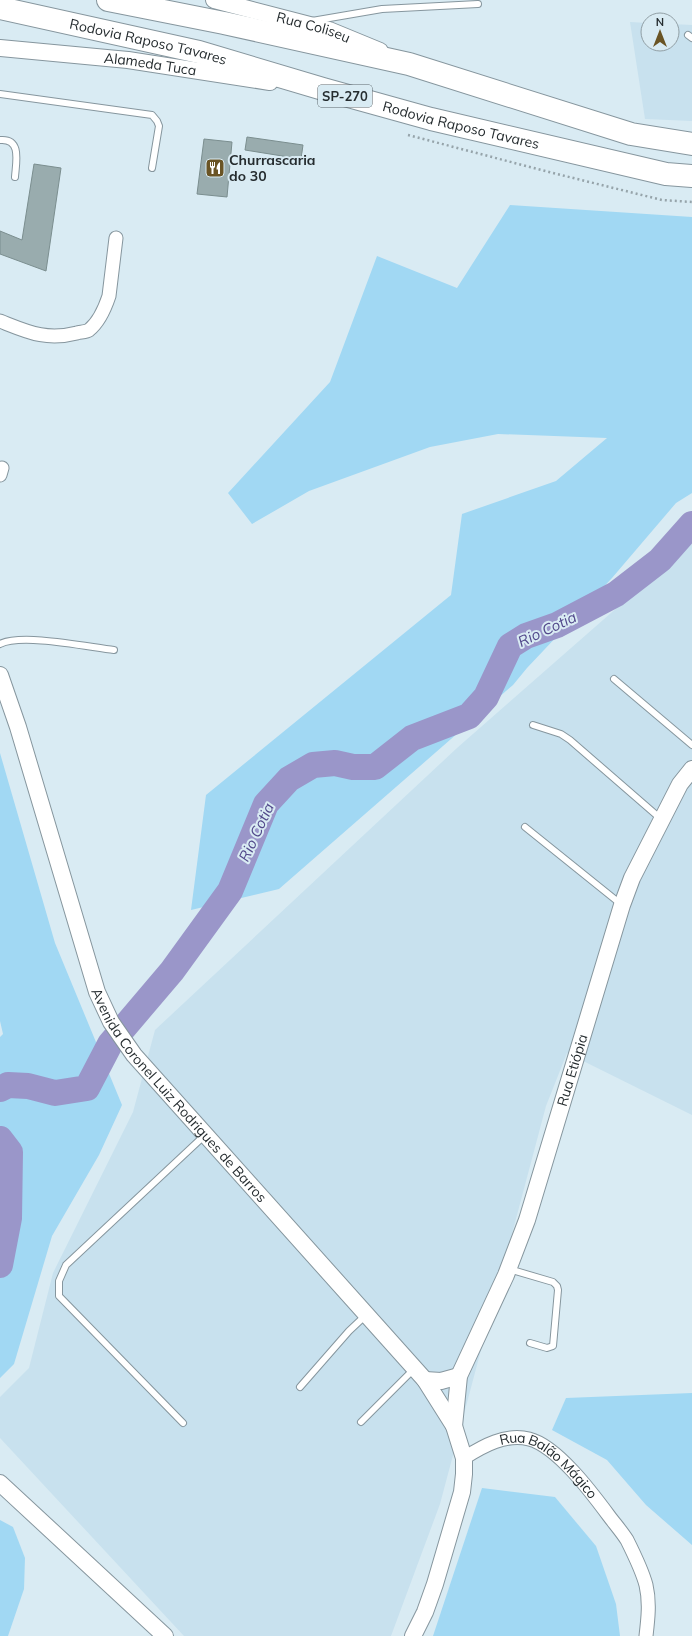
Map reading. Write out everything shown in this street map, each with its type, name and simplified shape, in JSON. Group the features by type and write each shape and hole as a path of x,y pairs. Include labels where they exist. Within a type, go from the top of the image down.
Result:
{"highway":[{"path":"108,0 210,10"},
{"path":"171,0 409,64 631,134 692,144"},
{"name":"Rodovia Raposo Tavares","path":"0,8 199,52 431,119 658,173 692,176"}],"street":[{"name":"Rua Coliseu","path":"210,10 301,23 359,41 409,64"},
{"name":"Alameda Tuca","path":"0,48 128,60 323,89"},
{"path":"0,321 34,334 62,337 88,330 101,315 109,296 116,238"},
{"name":"Avenida Coronel Luiz Rodrigues de Barros","path":"0,674 18,727 97,992 110,1022 134,1054 420,1374 454,1426 464,1458"},
{"name":"Rua Etiópia","path":"454,1426 459,1376 508,1269 527,1220 622,906 632,878 680,784 692,768"},
{"path":"420,1374 441,1381 459,1376"},
{"name":"Rua Balão Mágico","path":"464,1458 484,1446 510,1438 528,1439 546,1447 582,1480 626,1539 646,1584 649,1605 646,1636"},
{"path":"413,1636 425,1612 435,1584 462,1492 464,1458"},
{"path":"0,1483 165,1636"}],"lane":[{"path":"301,23 382,9 478,4"},
{"path":"0,94 152,115 158,122 159,126 152,168"},
{"path":"0,140 10,141 14,144 16,149 15,177"},
{"path":"0,644 7,640 26,639 114,650"},
{"path":"614,679 692,745"},
{"path":"533,725 561,734 570,740 662,820"},
{"path":"526,827 622,906"},
{"path":"183,1423 59,1296 59,1281 66,1265 206,1134"},
{"path":"508,1269 553,1282 557,1286 558,1290 553,1346 547,1348 530,1343"},
{"path":"300,1387 348,1331 366,1314"},
{"path":"361,1422 420,1374"}],"path":[{"path":"408,135 662,200 692,202"}],"shaded area":[{"path":"630,22 640,23 640,52 680,52 680,24 692,25 692,121 645,119"},
{"path":"510,205 692,217 692,493 676,503 612,578 527,668 513,685 279,889 191,910 206,795 451,595 462,514 556,481 607,438 498,434 430,447 309,491 252,524 228,493 330,382 377,256 457,288"},
{"path":"692,542 692,1115 567,1053 546,1106 440,1504 391,1636 184,1636 0,1438 0,1397 29,1368 53,1273 133,1112 155,1030 457,748"},
{"path":"0,753 55,943 122,1105 99,1155 52,1236 14,1364 0,1378 0,1037 3,1034 0,1021"},
{"path":"692,1393 692,1545 646,1505 607,1460 552,1430 566,1398"},
{"path":"482,1488 555,1497 596,1546 616,1604 620,1636 433,1636"},
{"path":"0,1520 13,1527 25,1558 24,1589 8,1636 0,1636"}],"building":[{"path":"247,137 303,145 301,159 245,150"},
{"name":"Churrascaria do 30","path":"204,139 232,142 227,197 197,194"},
{"path":"34,164 61,168 46,271 0,254 0,231 22,240"}],"waterway":[{"name":"Rio Cotia","path":"0,1089 8,1085 28,1086 55,1093 87,1088 110,1044 172,971 230,891 266,804 289,779 313,765 335,763 353,767 375,767 412,738 469,716 486,697 510,646 526,636 557,625 616,594 660,560 692,524"},
{"name":"Rio Cotia","path":"0,1139 10,1152 9,1218 0,1265"}],"place":[{"name":"Churrascaria do 30","path":"215,168"}]}
